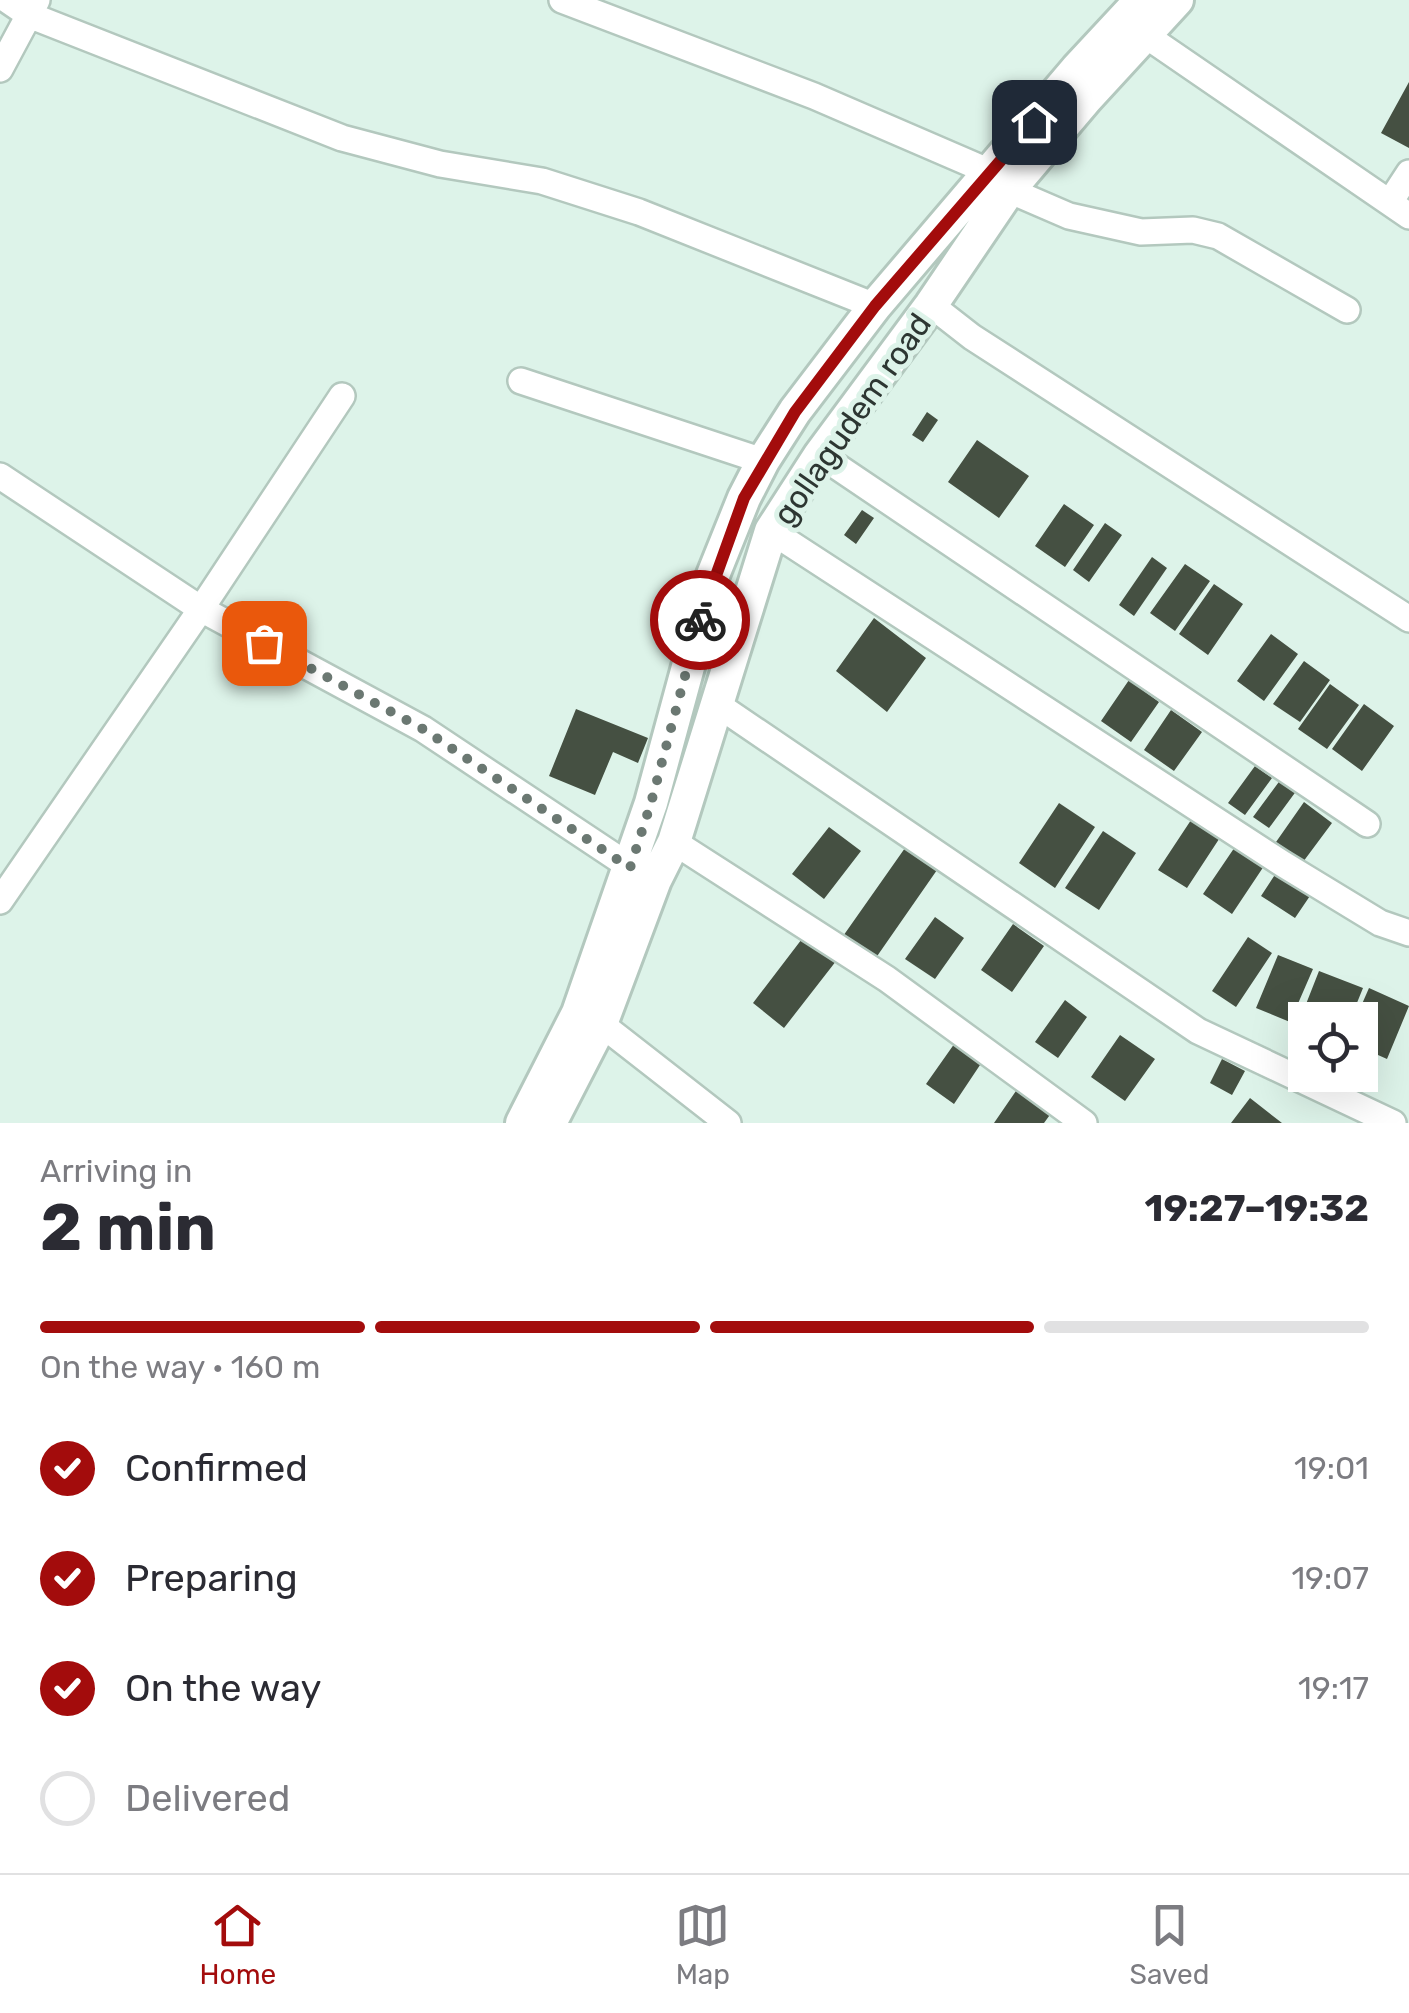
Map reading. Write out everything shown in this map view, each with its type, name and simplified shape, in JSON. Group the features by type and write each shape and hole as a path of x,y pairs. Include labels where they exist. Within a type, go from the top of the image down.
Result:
{"street":[{"path":"8,0 33,7 342,138 440,164 542,181 639,212 875,306"},
{"path":"562,0 814,96 1069,216 1141,232 1193,230 1218,236 1347,310"},
{"name":"gollagudem road","path":"522,1123 578,1014 642,874 674,842 771,531 820,455 931,306 1000,181 1077,69 1141,0"},
{"name":"gollagudem road","path":"550,1123 601,1024 642,874 714,575 763,461 875,306 1177,0"},
{"path":"0,69 33,7"},
{"path":"1144,35 1399,209 1409,173"},
{"path":"931,306 972,337 1409,619"},
{"path":"521,381 763,461"},
{"path":"0,900 342,396"},
{"path":"820,455 1367,824"},
{"path":"0,476 201,609 423,729 642,874"},
{"path":"771,531 1283,864 1380,922 1409,933"},
{"path":"715,703 1198,1031 1393,1123"},
{"path":"674,842 887,979 1084,1123"},
{"path":"601,1024 728,1123"}],"building":[{"path":"1409,82 1409,148 1381,133"},
{"path":"927,412 938,420 923,442 912,435"},
{"path":"977,440 1029,476 999,518 948,482"},
{"path":"1064,504 1094,525 1065,567 1035,546"},
{"path":"862,510 874,518 856,544 844,535"},
{"path":"1105,523 1122,535 1089,582 1073,570"},
{"path":"1152,557 1167,568 1134,616 1119,605"},
{"path":"1185,564 1210,581 1175,631 1150,613"},
{"path":"1214,584 1243,604 1208,655 1179,634"},
{"path":"874,618 926,658 887,712 836,671"},
{"path":"1271,634 1298,654 1264,701 1237,681"},
{"path":"1304,661 1330,680 1300,722 1273,704"},
{"path":"1129,680 1159,702 1131,742 1101,721"},
{"path":"1330,684 1359,705 1327,749 1298,729"},
{"path":"1364,704 1394,726 1362,771 1332,749"},
{"path":"576,709 648,738 638,763 613,752 595,795 549,776"},
{"path":"1171,710 1202,732 1174,771 1144,750"},
{"path":"1255,766 1272,778 1245,815 1228,803"},
{"path":"1281,779 1297,790 1269,828 1253,817"},
{"path":"1304,802 1332,823 1303,862 1276,842"},
{"path":"1059,803 1095,827 1055,888 1019,863"},
{"path":"1195,814 1223,833 1187,888 1158,870"},
{"path":"829,827 861,851 824,899 792,874"},
{"path":"1103,831 1136,853 1099,910 1065,888"},
{"path":"1241,838 1270,857 1232,914 1203,894"},
{"path":"905,848 937,870 873,962 841,939"},
{"path":"1282,864 1316,887 1295,918 1261,896"},
{"path":"935,917 964,938 935,979 905,959"},
{"path":"1013,924 1044,946 1012,992 981,970"},
{"path":"808,931 840,956 784,1028 753,1003"},
{"path":"1248,937 1272,953 1236,1007 1212,991"},
{"path":"1278,955 1313,969 1299,1002 1288,1002 1288,1021 1256,1008"},
{"path":"1319,971 1363,988 1357,1002 1307,1002"},
{"path":"1369,988 1409,1006 1387,1059 1378,1055 1378,1002 1363,1002"},
{"path":"1065,1000 1087,1017 1058,1058 1035,1042"},
{"path":"1120,1035 1155,1059 1125,1101 1091,1077"},
{"path":"957,1040 984,1059 954,1104 926,1084"},
{"path":"1222,1059 1245,1071 1232,1095 1210,1083"},
{"path":"1018,1088 1052,1112 1044,1123 994,1123"},
{"path":"1250,1098 1282,1123 1231,1123"}],"way so far":[{"path":"264,643 423,729 630,868 700,620"}],"route":[{"path":"700,620 744,498 795,412 875,306 1034,122"}]}
